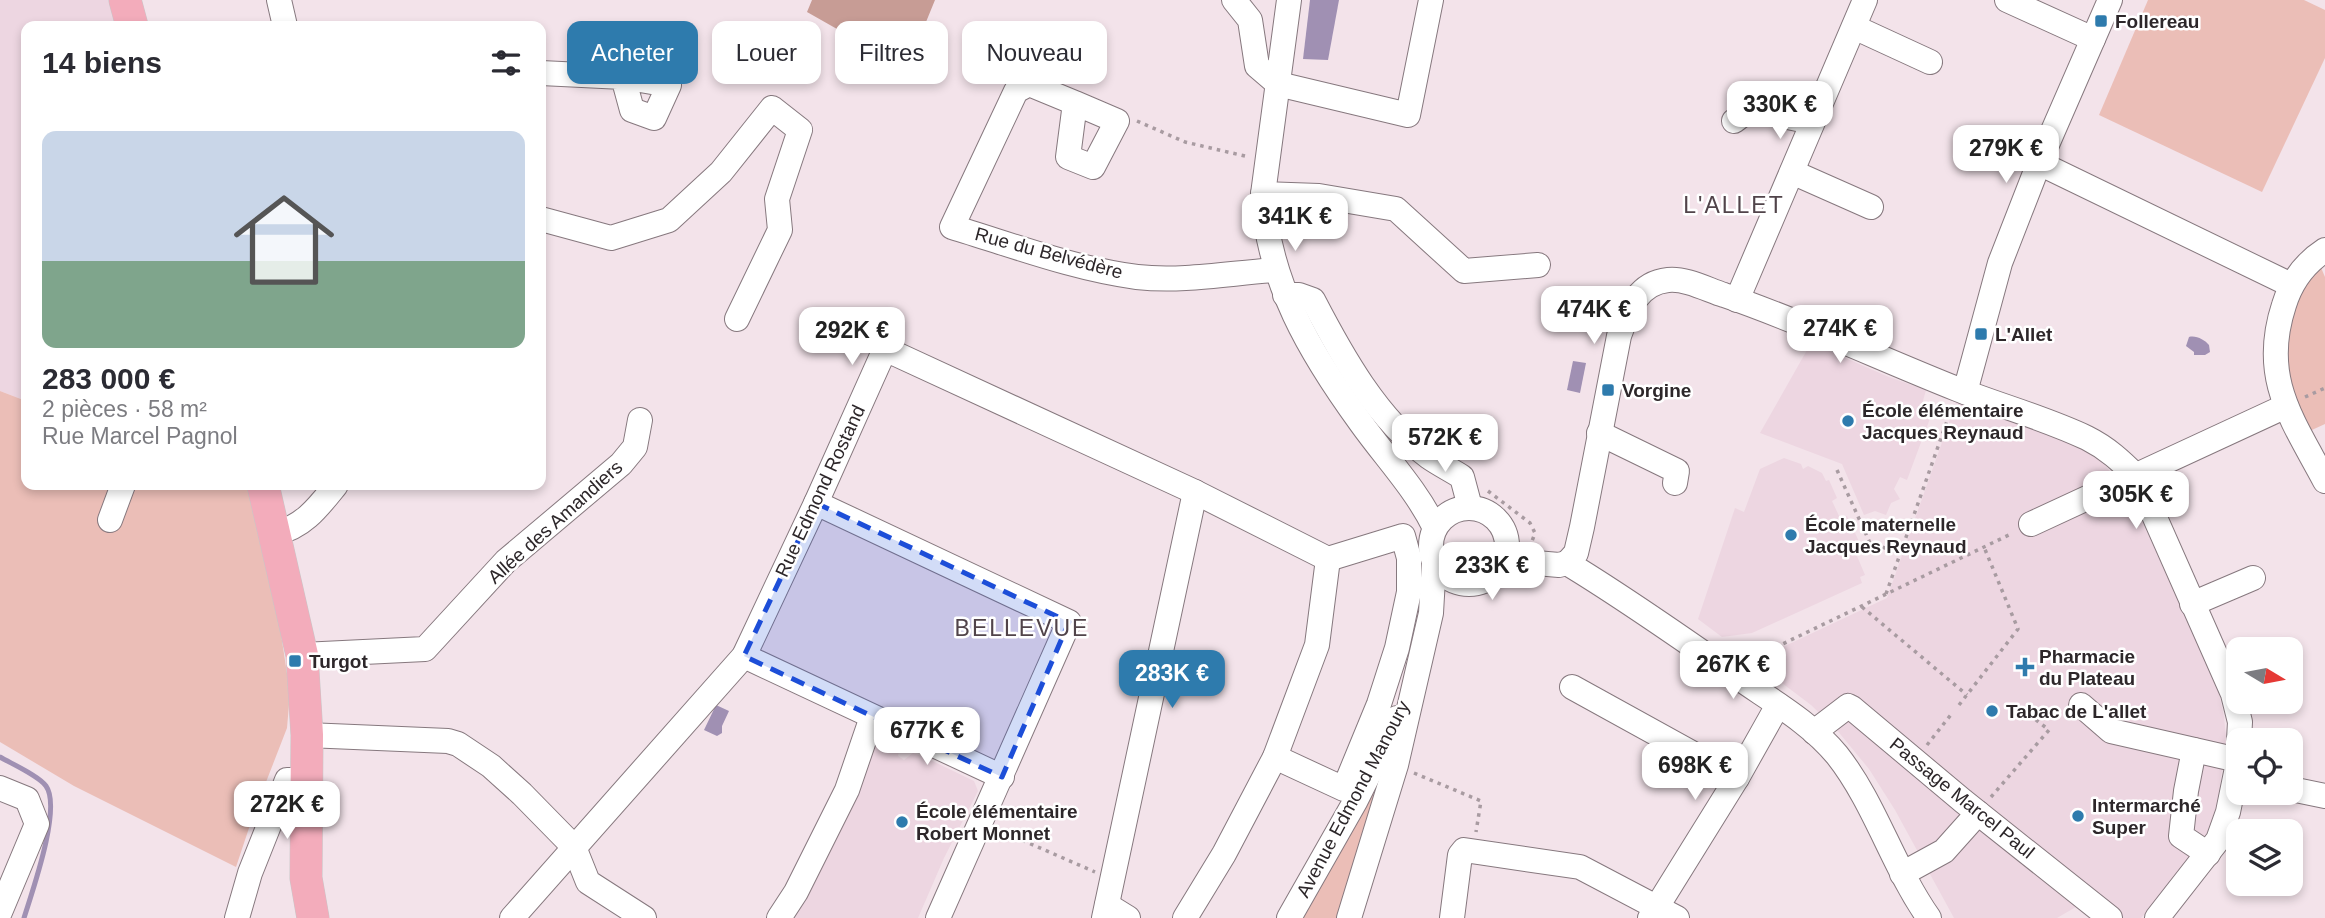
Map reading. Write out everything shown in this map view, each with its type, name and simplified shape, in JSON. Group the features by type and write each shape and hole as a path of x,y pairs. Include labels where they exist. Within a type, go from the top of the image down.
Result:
{"main road":[{"path":"125,0 131,21"},
{"path":"264,490 302,655 307,735 306,878 313,918"}],"street":[{"path":"279,0 284,21"},
{"path":"1234,0 1250,20 1257,66 1278,83 1408,115 1431,0"},
{"path":"1289,0 1263,194 1265,226 1276,270 1296,320 1324,368 1361,424 1408,482 1435,528"},
{"path":"1738,300 1865,0"},
{"path":"2007,0 2093,40"},
{"path":"1962,391 2000,263 2039,163 2110,0"},
{"path":"1854,27 1930,62"},
{"path":"546,73 567,74"},
{"name":"Rue du Belvédère","path":"1117,121 1029,84 1016,91 952,227 1070,262 1137,276 1180,278 1276,270"},
{"path":"1075,103 1068,157 1093,167 1117,121"},
{"path":"546,220 611,238 669,220 721,172 772,108 800,130 777,199 780,230 737,319"},
{"path":"1734,121 1750,109 1812,122"},
{"path":"2039,163 2291,285"},
{"path":"1792,172 1871,207"},
{"path":"1263,194 1319,196 1396,209 1464,271 1538,265"},
{"path":"2325,250 2316,256 2291,285 2276,328 2275,368 2286,406 2325,481"},
{"path":"1506,536 1532,557 1559,565 1566,563 1576,554 1619,336 1628,312 1641,292 1652,284 1670,279 1738,300 1962,391 2087,438 2115,454 2137,477 2233,694 2240,728"},
{"path":"1285,295 1299,295 1313,300 1344,357 1395,425 1429,457 1462,477 1464,508"},
{"name":"Rue Edmond Rostand","path":"512,918 744,656 885,349 1195,492 1328,559"},
{"path":"2031,524 2286,406"},
{"name":"Allée des Amandiers","path":"302,655 425,649 506,561 621,464 635,447 640,420"},
{"path":"1599,433 1677,471 1675,483"},
{"path":"1408,482 1464,508 1482,509 1493,515 1506,536 1507,547 1501,567"},
{"path":"110,520 121,490"},
{"path":"276,533 307,519 333,490"},
{"path":"1128,918 1106,911 1195,492"},
{"path":"816,503 1069,622 938,918"},
{"path":"1464,508 1441,520 1435,528 1432,539 1434,561 1441,572 1451,579 1473,584 1484,581 1501,567 1524,562 1532,557"},
{"path":"1185,918 1224,855 1275,757 1317,645 1328,559 1403,536 1409,558 1409,592 1397,648 1379,704 1344,789 1275,757"},
{"name":"Avenue Edmond Manoury","path":"1349,918 1396,765 1431,613 1434,561"},
{"path":"1566,563 1690,644 1814,732 1836,754 1854,779 1902,874 1929,918"},
{"path":"2192,604 2253,578"},
{"name":"Avenue Edmond Manoury","path":"1431,613 1462,583"},
{"path":"744,656 1002,777"},
{"name":"Avenue Edmond Manoury","path":"1289,918 1356,800 1415,679"},
{"path":"1572,687 1737,778"},
{"path":"1452,918 1460,855 1464,850 1580,867 1661,914 1778,705"},
{"path":"2081,705 2111,731 2194,750 2226,765"},
{"name":"Passage Marcel Paul","path":"1814,732 1849,706 1915,760 1985,805 2110,918"},
{"path":"779,918 796,892 847,790 872,717"},
{"path":"307,735 448,741 458,744 501,775 574,847 588,882 644,918"},
{"path":"2194,750 2181,836 2208,854"},
{"path":"237,918 250,873 287,780 306,780"},
{"path":"0,788 27,799 37,824 0,912"},
{"path":"2303,791 2325,796"},
{"path":"1902,874 1944,851 1985,805"},
{"path":"2157,918 2218,840 2230,805"}],"path":[{"path":"1117,121 1139,121 1185,142 1266,163"},
{"path":"1885,596 1962,391"},
{"path":"1837,470 1870,543 1900,554"},
{"path":"1462,477 1492,493 1530,523 1535,533 1532,557"},
{"path":"1768,651 2031,524"},
{"path":"1959,705 2018,629 1984,547"},
{"path":"1861,607 1967,695"},
{"path":"1915,760 1953,712"},
{"path":"1985,805 2049,730 2031,716"},
{"path":"1396,765 1481,801 1473,851"},
{"path":"981,822 1112,880"}],"highlighted area":[{"path":"816,503 1069,622 1002,777 744,656"}],"shaded area":[{"path":"0,0 109,0 115,21 21,21 21,399 0,391"},
{"path":"812,0 935,0 926,21 835,21 835,28 807,12"},
{"path":"1310,0 1339,0 1328,60 1303,59"},
{"path":"2148,0 2304,0 2325,10 2325,58 2262,192 2099,115"},
{"path":"2316,256 2325,277 2325,424 2301,435 2276,328"},
{"path":"2189,337 2205,341 2210,352 2194,355 2186,346"},
{"name":"École élémentaire Jacques Reynaud","path":"1811,343 1926,390 1921,408 1932,413 1925,432 1919,430 1918,435 1923,437 1907,480 1900,477 1894,489 1900,499 1891,503 1886,515 1875,511 1864,515 1842,464 1760,433"},
{"path":"1573,361 1586,363 1580,393 1567,390"},
{"path":"0,391 21,399 21,490 251,490 277,608 290,693 287,728 236,867 74,786 0,742"},
{"path":"1958,397 2097,454 2136,508 2217,685 2226,738 2216,816 2199,853 2141,918 2123,918 2093,897 2057,918 1954,918 1895,810 1869,769 1836,729 1811,705 1753,661 1887,598"},
{"name":"École maternelle Jacques Reynaud","path":"1784,458 1801,464 1803,469 1808,466 1822,473 1826,481 1829,480 1837,498 1832,501 1840,518 1847,516 1864,552 1857,556 1865,575 1860,577 1862,583 1752,633 1722,637 1698,619 1735,508 1744,512 1760,469"},
{"path":"716,705 729,711 722,726 722,733 717,736 704,730"},
{"path":"882,739 900,745 898,756 904,760 913,753 924,757 974,781 978,791 944,858 918,918 794,918 875,741"},
{"path":"1380,768 1389,771 1341,918 1302,918"}],"waterway":[{"path":"0,757 43,782 50,797 44,850 24,918"}],"place":[{"name":"Follereau","path":"2101,21"},
{"name":"L'Allet","path":"1981,334"},
{"name":"Vorgine","path":"1608,390"},
{"name":"École élémentaire Jacques Reynaud","path":"1848,421"},
{"name":"École maternelle Jacques Reynaud","path":"1791,535"},
{"name":"Turgot","path":"295,661"},
{"name":"Pharmacie du Plateau","path":"2025,667"},
{"name":"Tabac de L'allet","path":"1992,711"},
{"name":"Intermarché Super","path":"2078,816"},
{"name":"École élémentaire Robert Monnet","path":"902,822"}],"district":[{"name":"L'ALLET","path":"1734,205"},
{"name":"BELLEVUE","path":"1022,628"}]}
